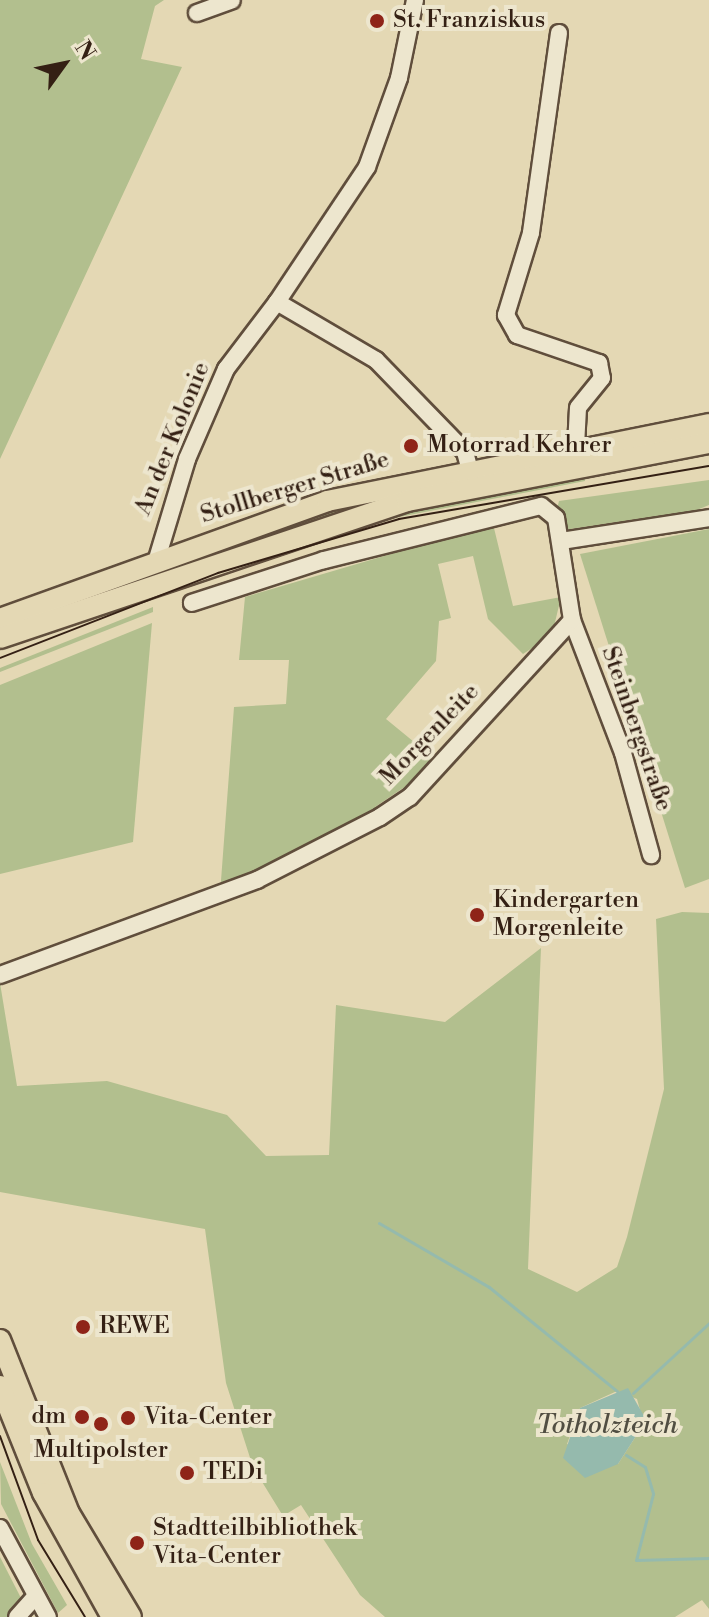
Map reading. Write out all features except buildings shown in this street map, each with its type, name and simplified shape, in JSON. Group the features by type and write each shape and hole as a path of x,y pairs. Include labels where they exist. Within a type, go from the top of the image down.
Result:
{"main road":[{"name":"Stollberger Straße","path":"0,638 249,549 576,445 709,424"},
{"name":"Stollberger Straße","path":"0,619 327,501 709,443"},
{"path":"0,1340 69,1513 131,1617"},
{"path":"0,1386 43,1493 112,1617"}],"street":[{"path":"197,13 232,0"},
{"name":"An der Kolonie","path":"156,562 187,459 226,369 277,302 367,167 392,101 415,0"},
{"path":"559,33 538,195 506,315 517,335 599,363 602,378 578,408 576,445"},
{"path":"277,302 376,360 465,452 472,477"},
{"path":"192,603 324,560 541,506 552,511 561,541 572,620"},
{"path":"561,541 709,518"},
{"name":"Steinbergstraße","path":"572,620 623,753 651,855"},
{"name":"Morgenleite","path":"0,975 219,895 380,817 410,797 572,620"},
{"path":"0,1528 48,1617"},
{"path":"17,1617 35,1597"}],"green space":[{"path":"0,0 164,0 155,6 141,59 182,67 0,459"},
{"path":"584,470 585,481 399,517 217,570 422,503"},
{"path":"464,474 152,575 150,570 306,514"},
{"path":"709,480 709,505 697,510 564,530 557,509 559,501"},
{"path":"493,524 513,606 561,597 552,635 523,654 488,619 473,556 438,564 451,618 439,621 436,661 386,719 436,760 408,793 403,788 375,807 379,815 220,894 234,707 286,704 289,660 239,660 245,597"},
{"path":"709,529 709,879 685,888 580,554"},
{"path":"153,607 153,612 0,672 0,668"},
{"path":"152,623 133,842 0,874 0,685"},
{"path":"682,912 709,913 709,1609 702,1600 675,1617 385,1617 360,1595 301,1505 283,1516 253,1467 226,1383 205,1229 0,1192 0,983 17,1086 107,1081 227,1115 266,1156 329,1155 336,1005 445,1022 541,948 528,1269 577,1292 617,1267 664,1089 656,919","holes":["617,1391 637,1399 640,1410 638,1433 618,1464 567,1444 580,1408"]},
{"path":"0,1462 32,1544 67,1605 58,1613 1,1504"},
{"path":"0,1557 22,1600 8,1617 0,1617"}],"water":[{"name":"Totholzteich","path":"628,1388 644,1416 638,1433 618,1464 585,1478 563,1458 580,1408"}],"waterway":[{"path":"379,1223 489,1287 617,1391"},
{"path":"633,1393 709,1323"},
{"path":"626,1455 645,1467 653,1494 636,1560 709,1558"}],"tram line":[{"path":"0,658 218,573 399,519 709,466"},
{"path":"0,1436 38,1540 85,1617"}],"place":[{"name":"St. Franziskus","path":"377,21"},
{"name":"Motorrad Kehrer","path":"411,446"},
{"name":"Kindergarten Morgenleite","path":"477,915"},
{"name":"REWE","path":"83,1327"},
{"name":"dm","path":"82,1417"},
{"name":"Vita-Center","path":"128,1418"},
{"name":"Multipolster","path":"101,1424"},
{"name":"TEDi","path":"187,1473"},
{"name":"Stadtteilbibliothek Vita-Center","path":"137,1543"}]}
